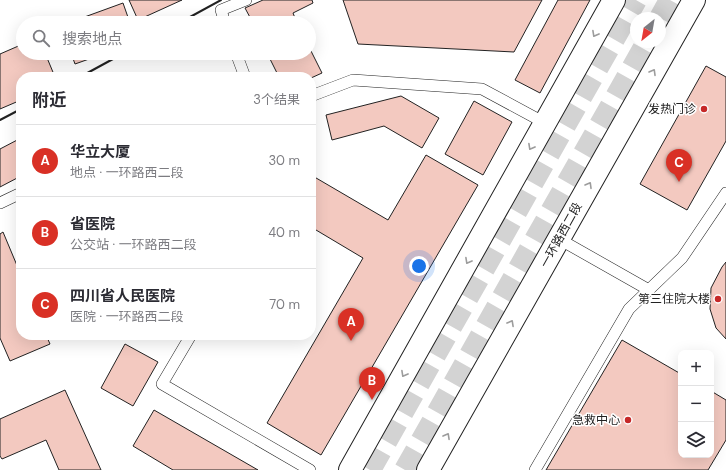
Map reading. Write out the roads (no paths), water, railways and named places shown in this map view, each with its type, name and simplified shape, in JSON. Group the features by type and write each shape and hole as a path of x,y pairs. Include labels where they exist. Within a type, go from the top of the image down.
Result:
{"main road":[{"path":"350,470 614,0"},
{"name":"一环路西二段","path":"428,470 694,0"}],"lane":[{"path":"223,16 221,10 246,0"},
{"path":"239,60 243,72"},
{"path":"316,94 353,80 482,89 544,123"},
{"path":"534,470 552,449 629,309 682,258 726,193"},
{"path":"0,203 16,195"},
{"path":"559,239 649,290"},
{"path":"187,340 162,384 310,470"}],"tunnel":[{"path":"370,470 636,0"},
{"path":"663,12 670,0"},
{"path":"405,470 644,48"}],"place":[{"name":"发热门诊","path":"704,109"},
{"name":"四川省人民医院","path":"679,182"},
{"name":"第三住院大楼","path":"718,299"},
{"name":"华立大厦","path":"351,341"},
{"name":"省医院","path":"372,400"},
{"name":"急救中心","path":"628,420"}]}
